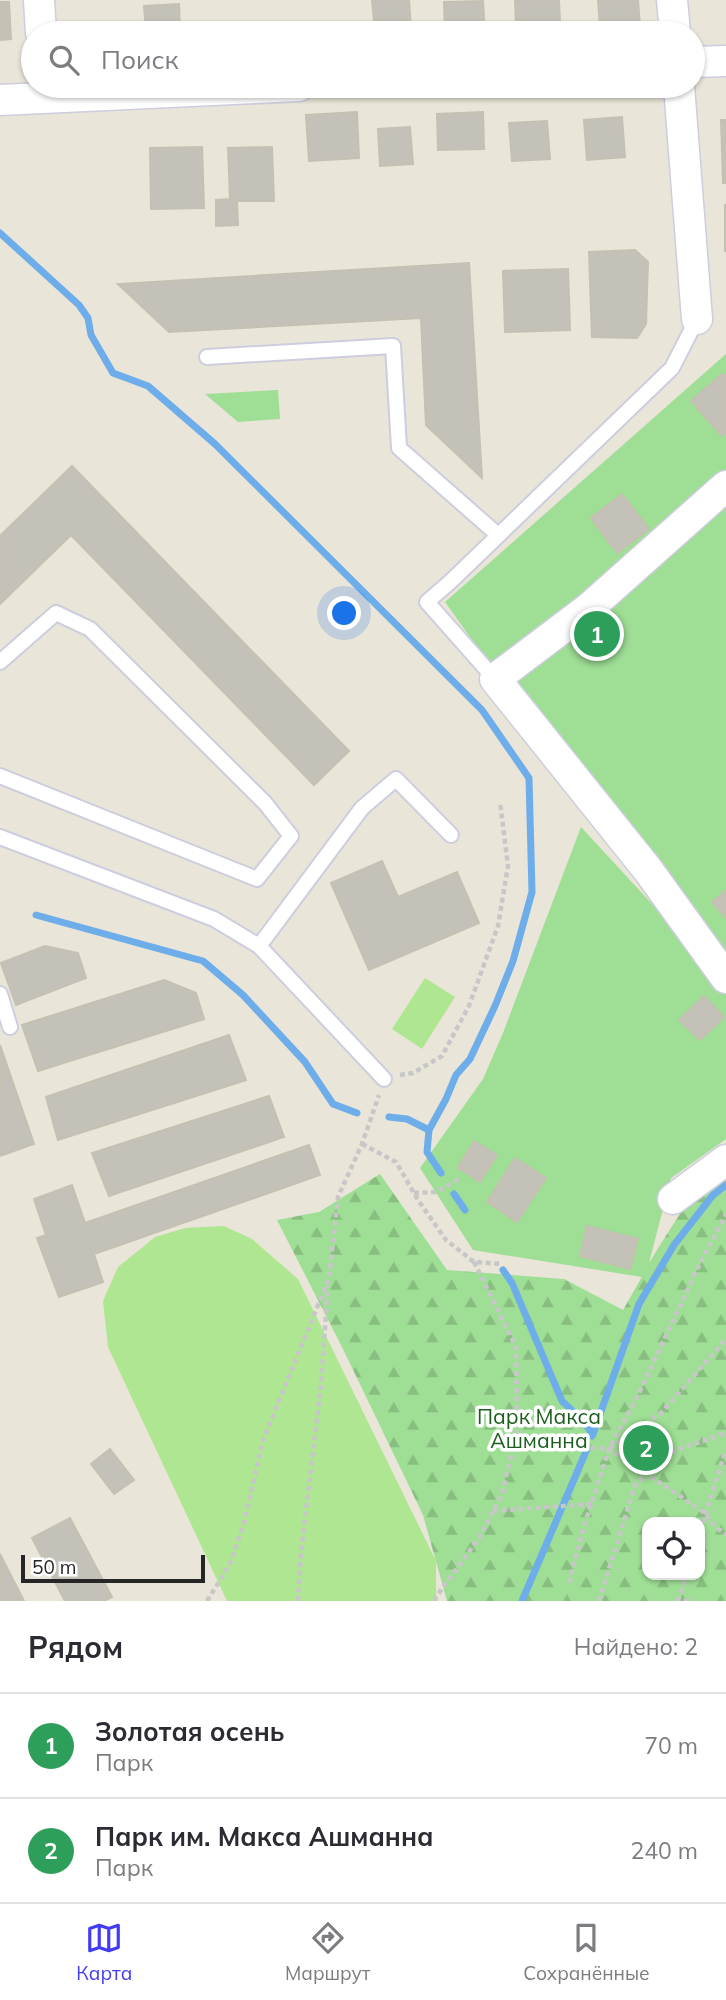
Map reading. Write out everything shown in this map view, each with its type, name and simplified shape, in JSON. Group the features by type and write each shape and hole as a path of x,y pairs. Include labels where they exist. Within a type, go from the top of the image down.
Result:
{"street":[{"path":"39,0 40,21"},
{"path":"672,0 673,21"},
{"path":"705,62 726,61"},
{"path":"0,100 21,96"},
{"path":"679,98 697,319"},
{"path":"726,486 589,608 495,679 648,870 726,978"},
{"path":"673,1199 726,1160"}],"lane":[{"path":"495,679 427,602 672,368 697,319"},
{"path":"207,357 393,346 399,448 498,535"},
{"path":"0,662 56,613 90,629 265,803 291,836 257,879 0,776"},
{"path":"259,946 362,808 396,779 451,835"},
{"path":"0,837 214,919 259,946 384,1079"},
{"path":"0,994 10,1027"}],"path":[{"path":"298,1601 338,1197 362,1144 384,1079 413,1073 442,1056 469,1006 498,926 508,866 499,802"},
{"path":"362,1144 396,1161 446,1240 474,1262 516,1347 517,1431 502,1494 479,1538 435,1601"},
{"path":"414,1193 436,1192 461,1178"},
{"path":"569,1583 609,1448 638,1395 726,1214"},
{"path":"474,1262 502,1264"},
{"path":"207,1601 230,1563 244,1523 263,1440 329,1278"},
{"path":"609,1448 661,1413 726,1339"},
{"path":"598,1601 635,1485 668,1453 726,1433"},
{"path":"516,1438 532,1445 554,1449 593,1446 609,1448 705,1513 726,1535"},
{"path":"704,1517 726,1449"},
{"path":"493,1511 591,1504"},
{"path":"685,1580 677,1601 694,1601"}],"green space":[{"path":"726,354 726,958 516,701 445,602"},
{"path":"278,390 280,419 238,422 205,394"},
{"path":"581,827 700,956 726,994 726,1139 671,1178 649,1263 662,1242 726,1601 496,1601 624,1310 642,1277 473,1250 420,1168 483,1079"},
{"path":"425,978 455,997 422,1049 392,1029"},
{"name":"Парк Макса Ашманна","path":"726,1159 726,1601 447,1601 423,1515 277,1220 319,1212 380,1174 447,1270 564,1279 623,1310 704,1176"},
{"path":"224,1226 252,1239 298,1279 436,1561 436,1601 227,1601 108,1347 103,1301 118,1267 155,1237 185,1228"}],"building":[{"path":"372,0 409,0 410,21 374,21"},
{"path":"515,0 559,0 560,21 516,21"},
{"path":"598,0 638,0 640,21 599,21"},
{"path":"483,1 484,21 445,21 444,2"},
{"path":"0,2 9,2 11,39 0,40"},
{"path":"179,4 180,21 145,21 144,6"},
{"path":"357,112 359,158 309,161 306,115"},
{"path":"483,112 484,149 438,150 437,114"},
{"path":"622,117 625,157 587,160 584,120"},
{"path":"721,120 726,120 726,183 723,183"},
{"path":"547,121 550,159 512,161 509,123"},
{"path":"410,127 413,164 380,166 378,129"},
{"path":"202,147 204,208 151,209 150,148"},
{"path":"272,147 274,201 237,201 238,225 216,226 216,200 230,199 228,148"},
{"path":"726,205 726,251 725,251"},
{"path":"635,250 648,262 646,324 637,338 592,337 589,252"},
{"path":"469,263 482,478 426,425 421,318 169,332 118,284"},
{"path":"568,269 570,330 505,332 503,271"},
{"path":"723,373 726,377 726,432 722,436 691,401"},
{"path":"72,466 349,751 314,785 71,535 0,604 0,536"},
{"path":"622,494 649,529 617,553 591,518"},
{"path":"382,861 398,897 457,872 479,923 369,970 331,883"},
{"path":"726,890 726,918 712,902"},
{"path":"45,946 78,953 86,978 16,1005 1,963"},
{"path":"164,980 196,993 204,1019 38,1071 22,1025"},
{"path":"704,996 724,1017 700,1040 679,1020"},
{"path":"229,1035 246,1080 58,1140 46,1097"},
{"path":"0,1045 34,1144 0,1156"},
{"path":"269,1096 284,1137 109,1196 92,1153"},
{"path":"474,1141 497,1155 480,1182 458,1168"},
{"path":"309,1145 320,1175 94,1254 103,1282 59,1297 37,1238 46,1235 34,1199 72,1185 85,1223"},
{"path":"515,1158 546,1178 517,1222 487,1202"},
{"path":"587,1226 638,1239 630,1269 580,1256"},
{"path":"110,1449 134,1480 114,1494 91,1464"},
{"path":"70,1518 112,1597 104,1601 65,1601 32,1538"},
{"path":"0,1554 24,1601 0,1601"}],"waterway":[{"path":"0,233 79,305 88,318 91,335 113,373 148,386 215,444 482,710 529,778 532,892 513,961 495,1006 470,1059 456,1075 429,1130 427,1152 441,1173"},
{"path":"36,915 203,961 243,995 305,1062 333,1104 357,1113"},
{"path":"389,1117 407,1119 429,1130"},
{"path":"593,1434 639,1304 674,1245 713,1195 726,1185"},
{"path":"454,1194 465,1210"},
{"path":"503,1270 512,1283 562,1401 579,1417 592,1436"},
{"path":"522,1601 587,1449"}],"place":[{"name":"Золотая осень","path":"597,634"},
{"name":"Парк им. Макса Ашманна","path":"646,1448"}]}
